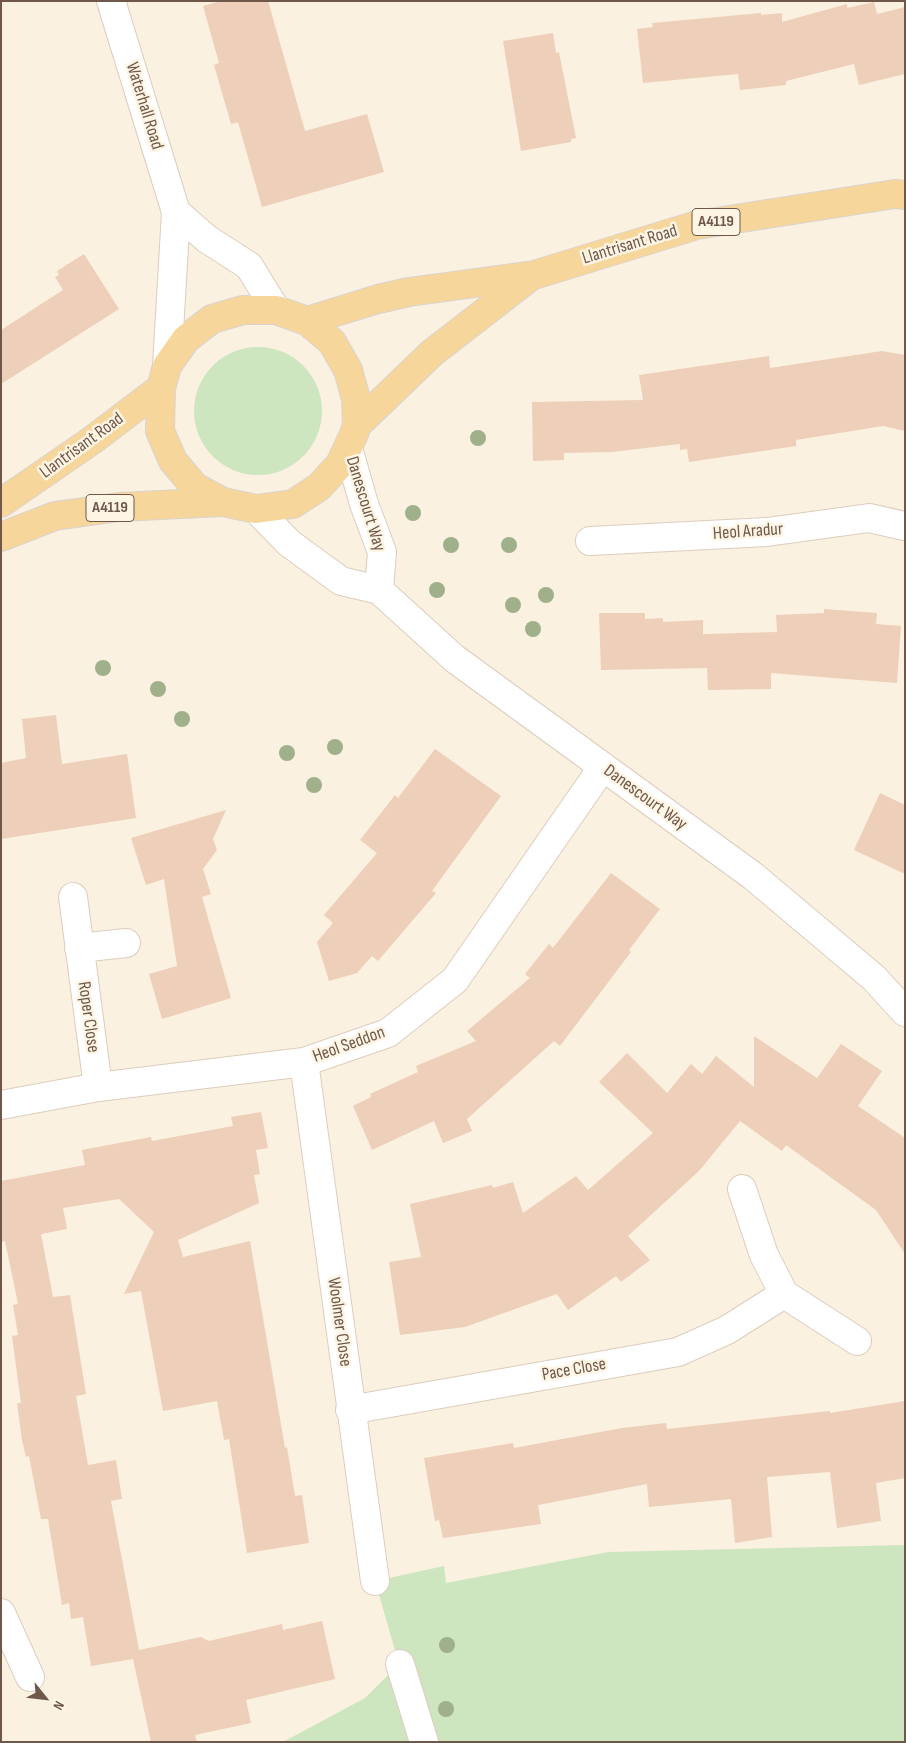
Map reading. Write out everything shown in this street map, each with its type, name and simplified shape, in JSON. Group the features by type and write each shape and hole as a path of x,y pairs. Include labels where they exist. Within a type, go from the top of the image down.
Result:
{"main road":[{"name":"Llantrisant Road","path":"307,321 378,299 408,292 534,275 697,225 895,194 905,195"},
{"name":"Llantrisant Road","path":"352,437 432,353 534,275"},
{"name":"Llantrisant Road","path":"1,503 91,441 164,377 186,339 212,320 243,310 276,310 307,321 332,342 348,370 356,399 352,437 340,464 319,487 293,504 256,509 223,502 119,507 55,516 1,537"},
{"name":"Llantrisant Road","path":"164,377 160,431 173,461 195,487 223,502"}],"street":[{"name":"Waterhall Road","path":"111,1 176,212 164,377"},
{"path":"176,212 207,239 249,266 276,310"},
{"name":"Danescourt Way","path":"352,437 364,504 382,552 379,590"},
{"name":"Danescourt Way","path":"256,509 289,543 342,581 379,590 455,658 602,768 753,876 874,978 905,1012"},
{"name":"Heol Aradur","path":"590,540 768,532 869,518 905,526"},
{"name":"Heol Seddon","path":"1,1105 98,1087 304,1062 388,1033 455,980 602,768"},
{"name":"Roper Close","path":"72,897 98,1087"},
{"path":"79,948 126,943"},
{"name":"Woolmer Close","path":"304,1062 350,1410 375,1581"},
{"path":"742,1189 764,1255 784,1294 857,1341"},
{"name":"Pace Close","path":"350,1410 678,1352 727,1330 784,1294"},
{"path":"3,1623 30,1678"},
{"path":"400,1664 424,1742"}],"green space":[{"path":"258,347 271,348 283,352 303,366 317,386 321,398 321,424 317,436 303,456 283,470 271,474 258,475 245,474 233,470 213,456 199,436 195,424 194,411 195,398 199,386 213,366 233,352 245,348"},
{"path":"905,1545 905,1742 283,1742 365,1698 399,1664 375,1581 444,1566 446,1583 608,1552"}],"building":[{"path":"221,1 268,1 305,131 367,114 384,172 262,207 238,122 231,124 214,65 219,63 203,6"},
{"path":"874,2 877,14 905,7 905,74 859,85 854,64 786,81 786,85 740,90 738,74 643,83 637,29 653,27 652,23 761,13 761,15 782,13 782,22 847,4 847,8"},
{"path":"553,33 556,53 559,52 576,138 571,139 571,142 521,151 503,41"},
{"path":"84,254 119,309 1,384 1,330 63,290 55,277 59,275 57,271"},
{"path":"882,351 905,355 905,431 883,426 796,440 796,446 689,462 687,449 680,450 680,444 612,452 564,453 564,460 533,461 532,402 643,400 639,375 769,356 770,368"},
{"path":"824,609 877,613 876,624 901,626 897,683 771,673 771,689 708,690 707,668 601,670 599,613 645,613 645,619 663,618 663,622 703,620 703,634 777,632 776,615 824,613"},
{"path":"56,715 62,764 127,754 136,818 1,839 1,763 26,758 22,719"},
{"path":"435,749 501,796 432,891 436,893 378,961 372,956 357,973 329,981 317,942 333,923 324,915 377,853 360,840 395,795 398,798"},
{"path":"880,793 905,805 905,874 854,850"},
{"path":"226,810 213,839 217,850 203,869 211,894 202,897 231,998 162,1019 149,974 177,966 164,879 146,885 131,838"},
{"path":"611,873 660,909 629,950 631,952 560,1046 554,1041 467,1119 472,1131 443,1143 434,1121 372,1150 353,1106 371,1097 370,1094 418,1072 416,1066 476,1041 467,1031 530,978 525,974 549,944 553,948"},
{"path":"754,1036 817,1078 841,1044 882,1071 858,1106 905,1138 905,1254 876,1210 786,1145 782,1151 740,1121 699,1171 628,1236 650,1260 621,1282 616,1276 568,1310 557,1294 465,1327 400,1335 389,1262 421,1257 410,1204 492,1185 493,1188 513,1182 523,1213 576,1176 588,1190 653,1133 599,1082 627,1053 667,1093 691,1064 702,1074 716,1056 754,1087"},
{"path":"261,1112 268,1148 256,1150 260,1174 254,1175 259,1203 178,1240 183,1257 250,1241 285,1448 287,1447 295,1496 302,1495 309,1543 247,1553 229,1439 224,1440 217,1401 163,1411 141,1291 124,1294 154,1232 119,1199 63,1208 67,1229 41,1234 53,1297 70,1295 86,1394 76,1396 88,1465 116,1460 122,1499 111,1501 139,1650 201,1637 209,1641 282,1624 283,1630 322,1621 335,1679 246,1700 251,1723 195,1735 197,1742 151,1742 133,1659 91,1666 83,1617 71,1619 69,1603 62,1605 48,1519 41,1519 29,1456 26,1457 22,1440 17,1403 21,1403 12,1336 18,1335 13,1305 18,1304 5,1241 1,1242 1,1181 85,1165 82,1150 151,1137 152,1141 233,1126 231,1117"},
{"path":"905,1401 905,1478 876,1483 881,1521 837,1528 830,1472 767,1477 772,1537 735,1543 731,1499 649,1507 647,1484 538,1505 541,1524 443,1538 439,1520 435,1521 424,1458 513,1443 514,1448 622,1428 666,1423 667,1429 830,1411 830,1413"}]}
